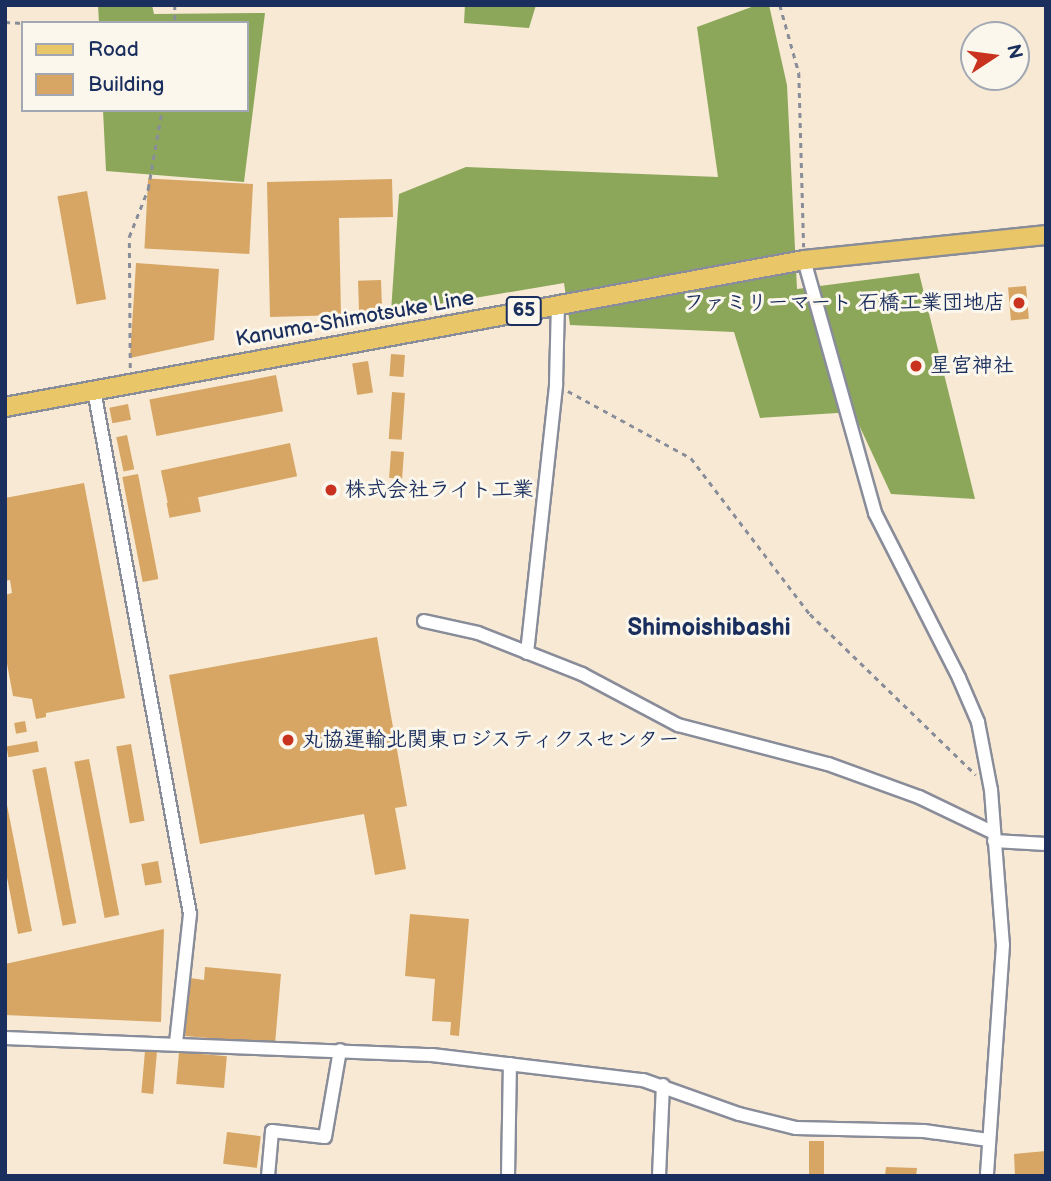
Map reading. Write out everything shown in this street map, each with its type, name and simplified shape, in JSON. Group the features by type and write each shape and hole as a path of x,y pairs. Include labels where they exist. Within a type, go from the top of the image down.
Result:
{"main road":[{"name":"Kanuma-Shimotsuke Line","path":"5,407 804,260 1046,235"}],"street":[{"path":"804,260 875,513 959,678 978,722 991,790 1003,944 988,1140 988,1176"},
{"path":"527,653 556,384 558,304"},
{"path":"94,390 190,914 176,1043"},
{"path":"424,621 478,633 582,674 678,725 828,764 919,797 994,837 1046,844"},
{"path":"5,1038 340,1050 510,1065 663,1084 740,1114 796,1128 924,1131 988,1140"},
{"path":"268,1176 272,1131 325,1137 340,1050"},
{"path":"508,1176 510,1065"},
{"path":"659,1176 663,1084"}],"path":[{"path":"780,5 799,73 804,260"},
{"path":"130,383 129,237 148,189 162,112"},
{"path":"556,384 691,458 810,614 991,790"}],"green space":[{"path":"98,5 152,5 154,14 265,13 244,182 106,171 103,112 248,112 248,21 99,21"},
{"path":"465,5 536,5 529,28 464,23"},
{"path":"757,5 769,5 787,85 797,289 919,273 975,499 891,494 853,412 760,418 734,332 570,325 564,283 391,312 399,194 466,167 718,177 697,27"}],"building":[{"path":"148,179 253,184 249,254 144,248"},
{"path":"392,179 393,217 339,218 341,315 270,317 267,182"},
{"path":"87,191 106,299 77,305 57,196"},
{"path":"136,263 219,269 214,340 130,358"},
{"path":"381,280 382,314 359,315 358,281"},
{"name":"ファミリーマート 石橋工業団地店","path":"1026,286 1029,319 1011,320 1008,288"},
{"path":"391,354 405,355 403,377 389,376"},
{"path":"368,361 373,393 357,395 352,364"},
{"path":"276,375 283,411 156,436 149,400"},
{"path":"392,392 405,393 402,440 389,439"},
{"path":"128,404 131,420 112,423 109,408"},
{"path":"127,435 134,469 124,472 116,437"},
{"path":"290,443 297,476 168,504 161,470"},
{"path":"391,451 404,452 402,479 389,478"},
{"path":"138,474 158,579 143,582 122,477"},
{"path":"84,483 125,698 46,713 46,717 36,719 32,699 13,696 5,653 5,595 12,593 10,580 5,581 5,498"},
{"path":"198,497 201,512 169,518 167,503"},
{"name":"丸協運輸北関東ロジスティクスセンター","path":"377,637 407,806 395,808 406,869 375,875 364,814 200,844 169,675"},
{"path":"25,721 27,732 16,734 14,723"},
{"path":"37,741 39,752 8,757 6,746"},
{"path":"131,744 145,821 130,823 116,747"},
{"path":"89,759 119,915 105,918 74,762"},
{"path":"46,767 76,923 63,926 32,770"},
{"path":"5,795 32,931 18,934 5,867"},
{"path":"158,861 162,883 145,886 141,864"},
{"path":"410,914 469,919 459,1036 450,1035 451,1022 432,1021 435,979 405,976"},
{"path":"164,929 161,1022 5,1015 5,964"},
{"path":"205,967 281,974 275,1044 185,1036 190,978 204,980"},
{"path":"145,1051 157,1052 153,1094 141,1093"},
{"path":"179,1052 227,1056 224,1088 176,1084"},
{"path":"227,1132 261,1136 257,1168 223,1164"},
{"path":"809,1141 824,1141 824,1176 809,1176"},
{"path":"1046,1151 1046,1176 1015,1176 1014,1154"},
{"path":"886,1167 917,1168 916,1176 885,1176"}],"place":[{"name":"ファミリーマート 石橋工業団地店","path":"1019,303"},
{"name":"星宮神社","path":"916,366"},
{"name":"株式会社ライト工業","path":"331,490"},
{"name":"丸協運輸北関東ロジスティクスセンター","path":"288,740"}],"district":[{"name":"Shimoishibashi","path":"709,628"}]}
